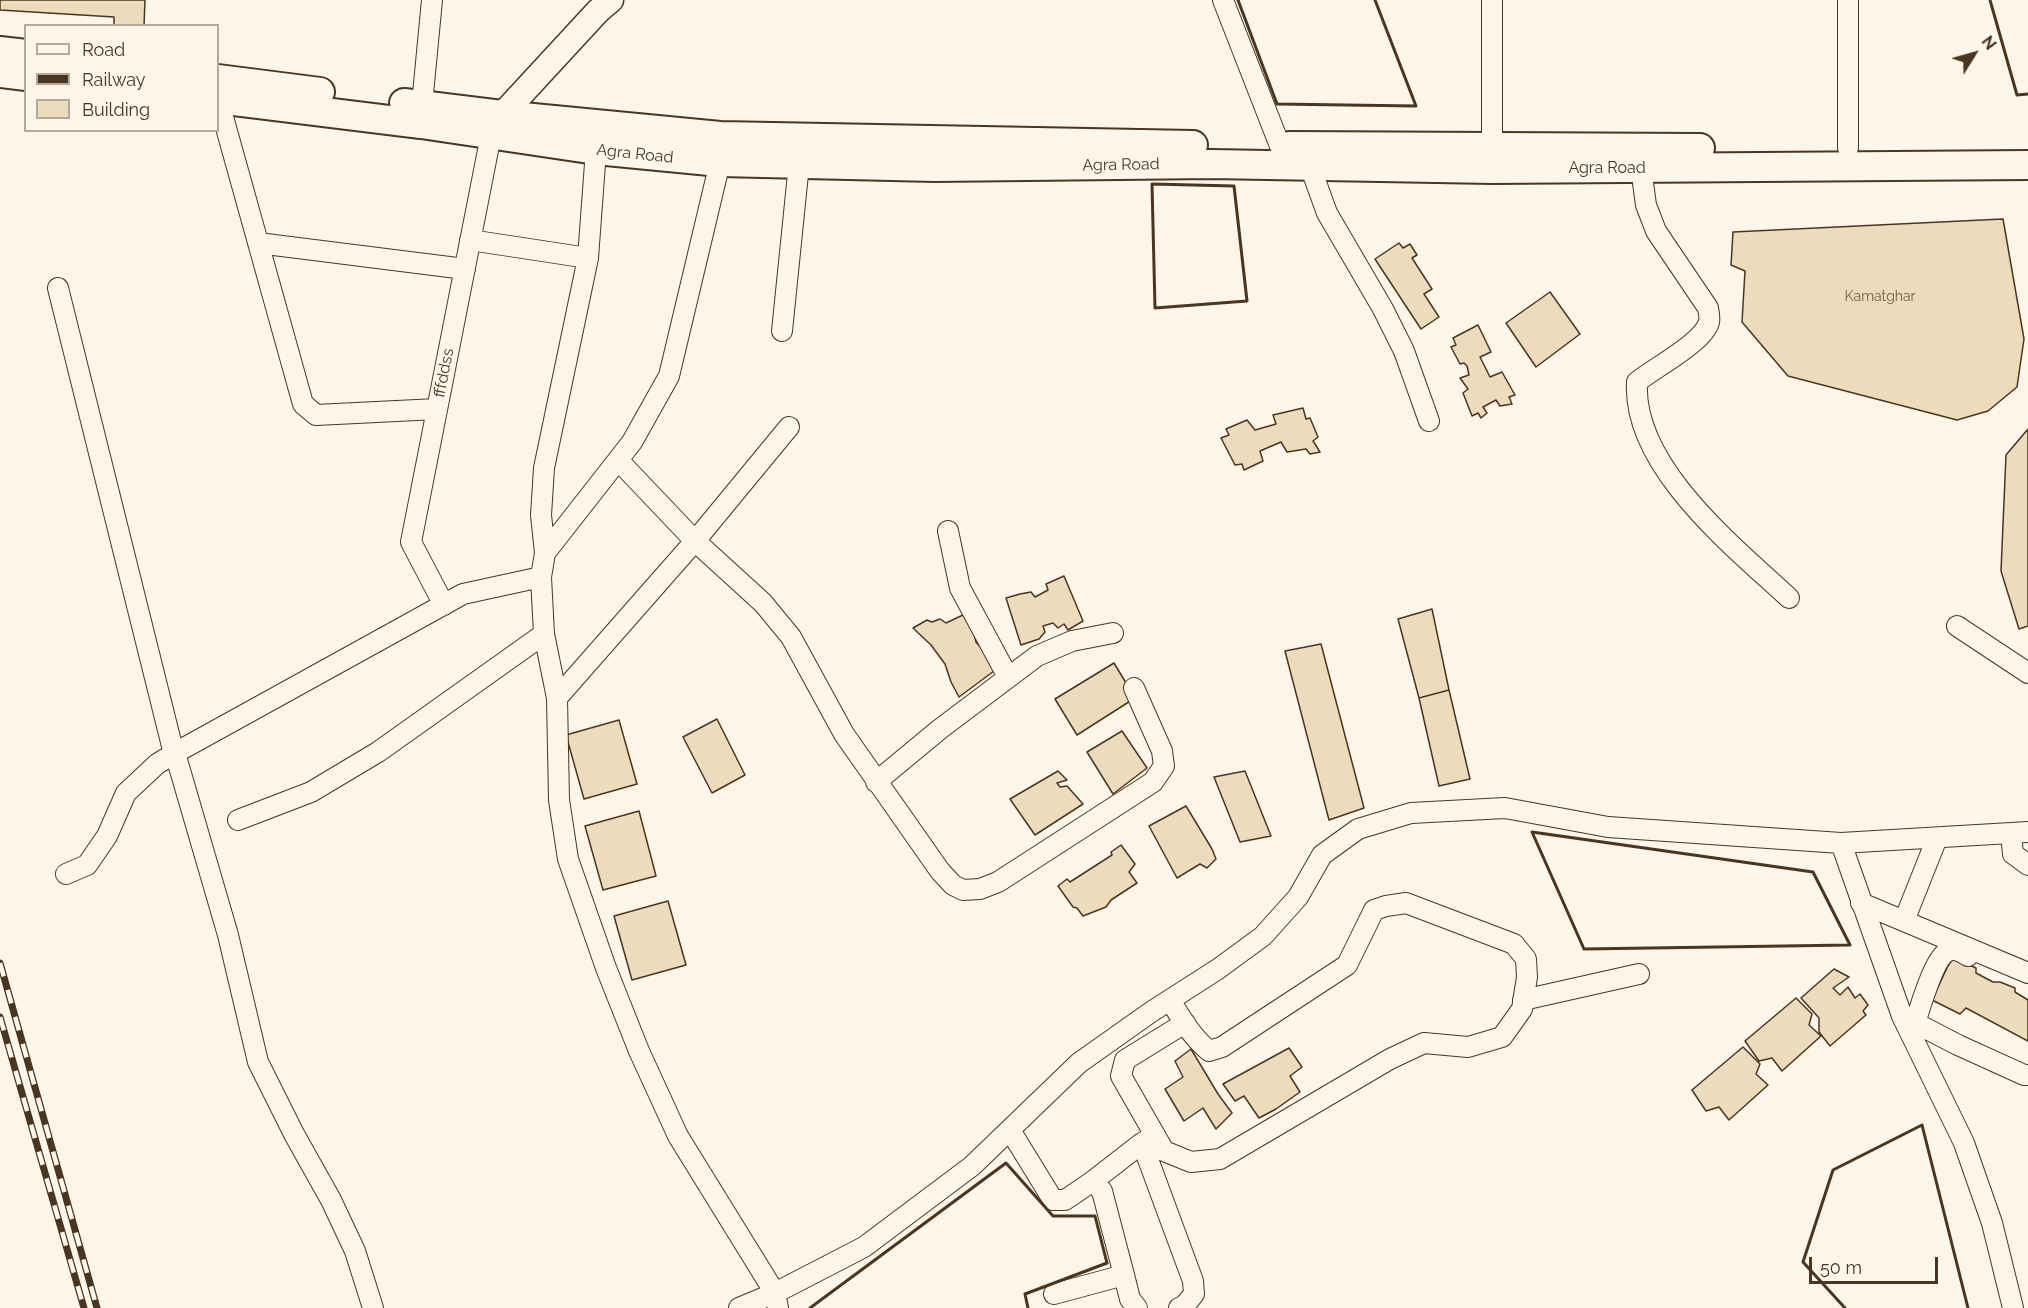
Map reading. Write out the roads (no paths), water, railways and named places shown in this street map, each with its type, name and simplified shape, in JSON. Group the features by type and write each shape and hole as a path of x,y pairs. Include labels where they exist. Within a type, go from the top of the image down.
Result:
{"highway":[{"path":"0,51 24,54"},
{"path":"0,73 24,76"},
{"path":"219,79 496,125"},
{"path":"219,99 421,114"},
{"name":"Agra Road","path":"496,125 720,149 799,164 934,166 1211,164 1492,169 2028,165"},
{"name":"Agra Road","path":"496,125 596,150 1280,146 2028,149"}],"main road":[{"path":"496,125 598,11 611,0"}],"street":[{"path":"421,114 432,0"},
{"path":"1223,0 1280,146"},
{"path":"1492,0 1492,147"},
{"path":"1848,0 1848,148"},
{"path":"219,103 303,404 316,415 437,409"},
{"name":"fffddss","path":"444,605 411,542 470,240 496,125"},
{"path":"545,553 632,442 669,376 720,149"},
{"path":"596,150 588,258 544,468 541,515 545,553 541,577 544,634 557,698 559,800 568,859 606,968 639,1051 678,1136 777,1301"},
{"path":"782,331 799,164"},
{"path":"1311,166 1327,213 1383,309 1404,351 1429,421"},
{"path":"1641,168 1646,205 1656,231 1708,308 1710,320 1706,330 1687,347 1637,382 1636,398 1641,423 1651,446 1689,501 1723,537 1789,598"},
{"path":"470,240 588,258"},
{"path":"258,243 465,269"},
{"path":"58,288 174,753 228,935 258,1062 294,1134 331,1200 355,1251 373,1308"},
{"path":"557,698 695,541 789,427"},
{"path":"618,460 695,541 763,603 791,637 844,734 876,782 940,871 953,885 963,890 980,889 998,882 1153,782 1164,766 1162,751 1134,688"},
{"path":"948,531 960,588 1008,677"},
{"path":"66,874 87,865 106,836 126,794 157,764 174,753 463,594 541,577"},
{"path":"1958,626 2028,673"},
{"path":"876,782 940,729 1037,656 1072,641 1113,633"},
{"path":"238,819 311,792 378,752 544,634"},
{"path":"739,1308 777,1301 864,1247 972,1166 1078,1063 1263,936 1298,897 1322,855 1358,830 1411,813 1505,808 1608,827 1841,843 2019,833 2013,854 2028,866"},
{"path":"1904,921 1937,838"},
{"path":"1841,843 1861,903 1908,1019 1964,1143 1992,1223 2013,1308"},
{"path":"1149,1139 1164,1151 1191,1162 1220,1159 1390,1059 1424,1043 1468,1047 1503,1037 1522,1009 1527,976 1526,959 1514,944 1406,903 1374,910 1347,965 1222,1047 1209,1051 1197,1042 1170,1000"},
{"path":"1861,903 2028,974"},
{"path":"1908,1019 1923,996 1939,959 1947,951 1954,950 2028,985"},
{"path":"1523,1000 1639,974"},
{"path":"1908,1019 1958,1045 2028,1075"},
{"path":"1179,1308 1185,1305 1194,1294 1193,1281 1149,1139 1121,1076 1125,1060 1185,1023"},
{"path":"1010,1130 1053,1200 1065,1200 1149,1139"},
{"path":"1093,1181 1102,1191 1130,1299 1137,1308"},
{"path":"1054,1294 1124,1275"}],"railway":[{"path":"0,963 97,1308"},
{"path":"0,1017 84,1308"}]}
